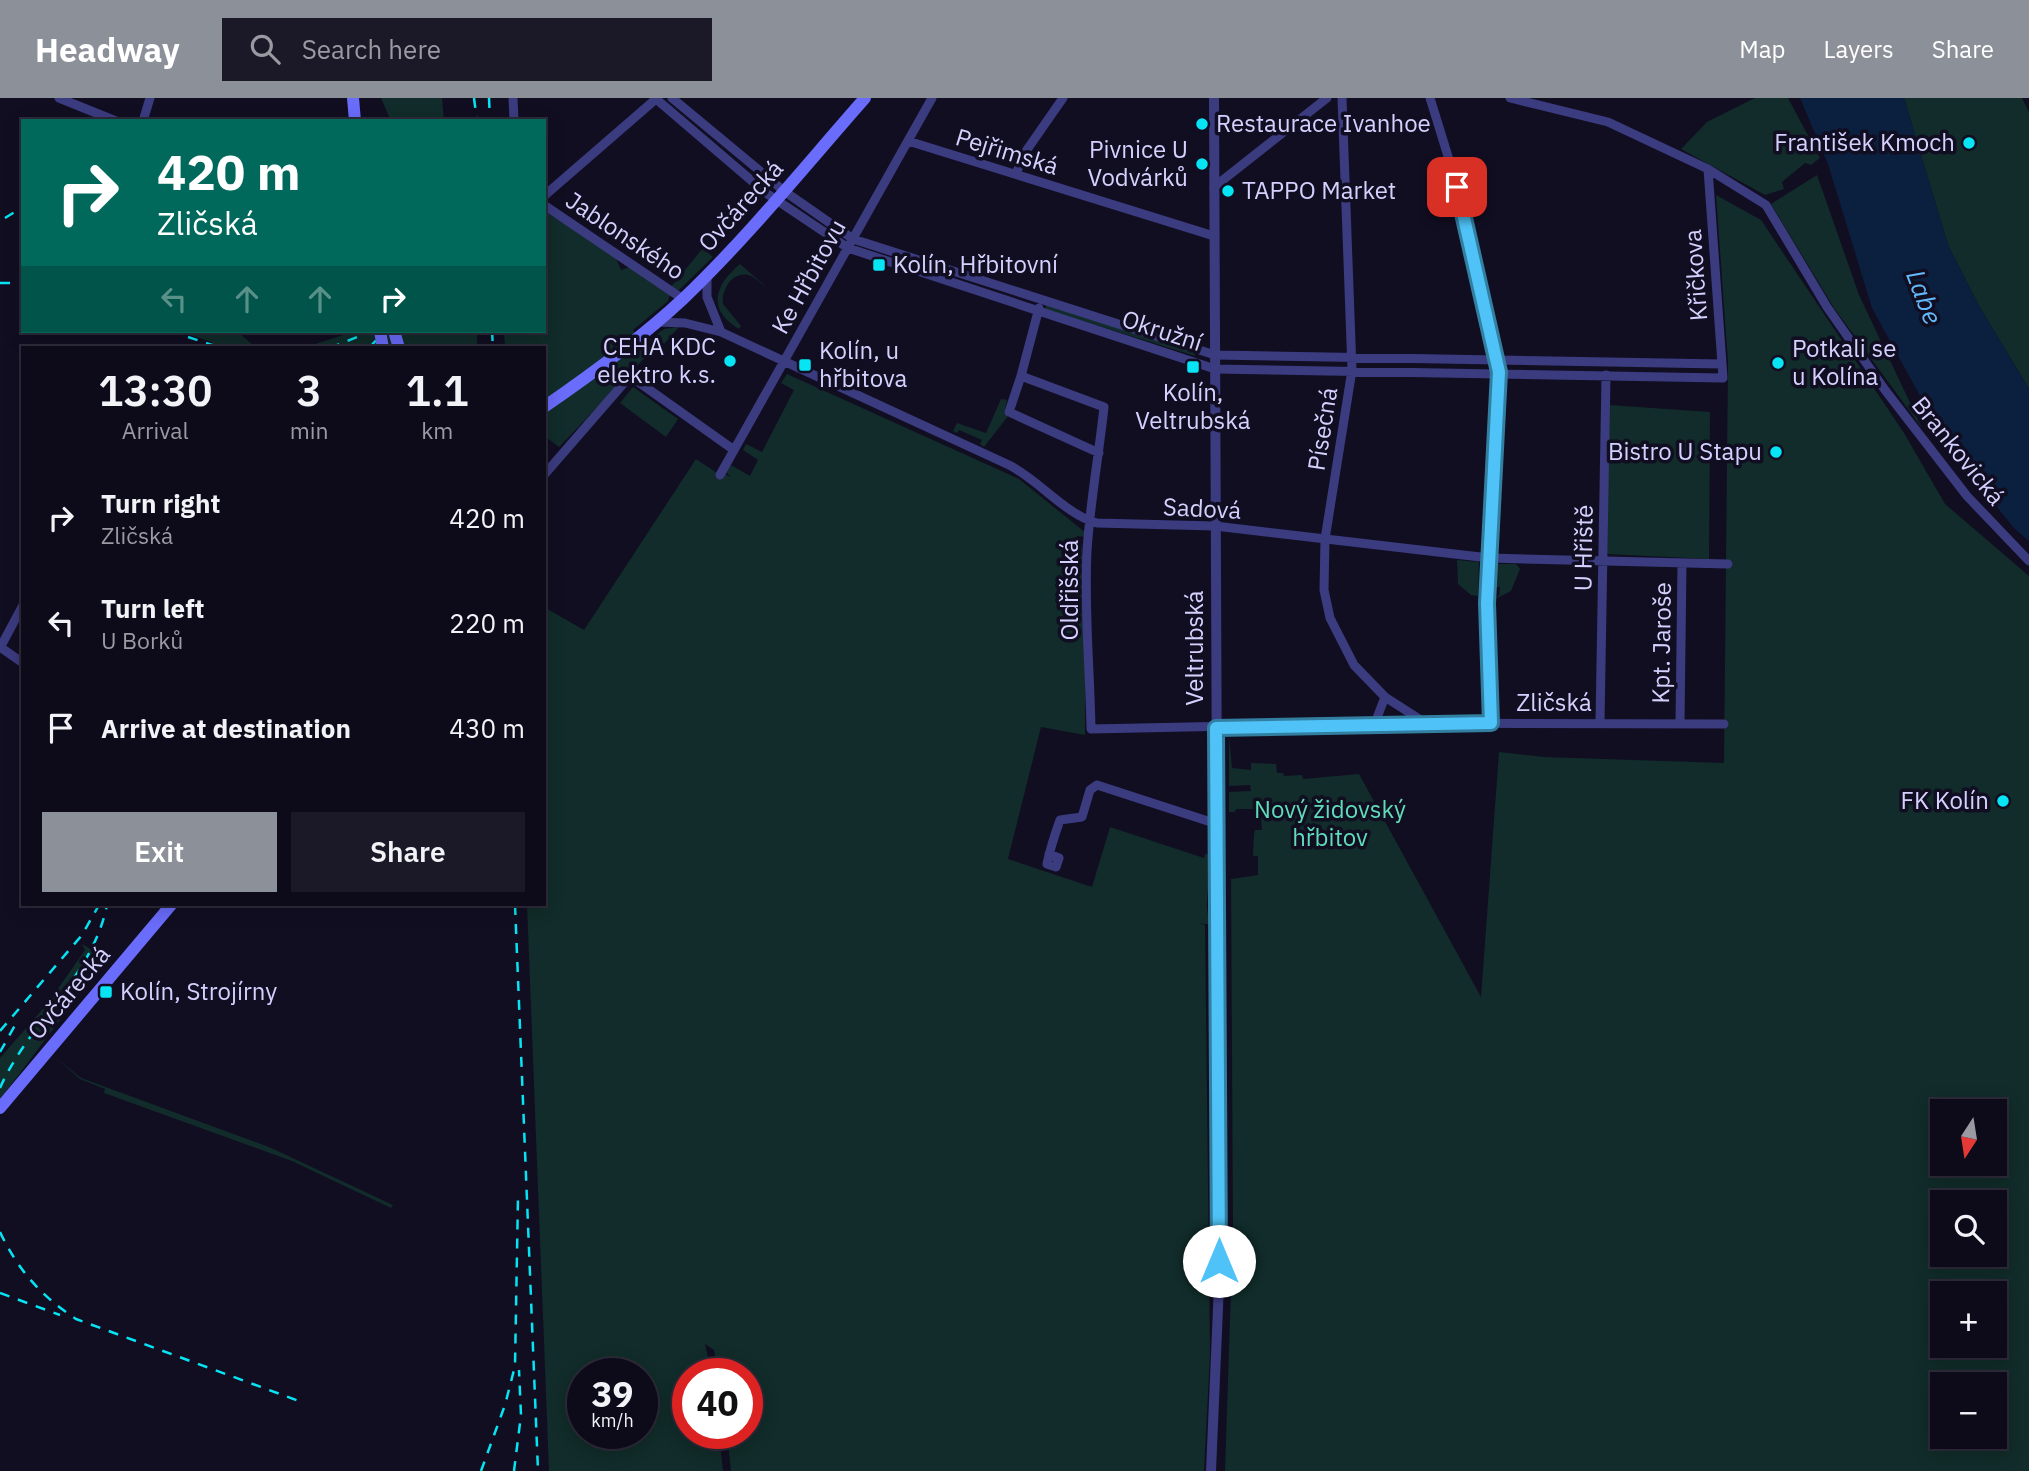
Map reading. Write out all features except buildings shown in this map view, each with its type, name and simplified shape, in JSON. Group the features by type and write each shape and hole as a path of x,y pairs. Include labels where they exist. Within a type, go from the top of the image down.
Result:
{"main road":[{"path":"353,98 355,119"},
{"name":"Ovčárecká","path":"546,406 641,335 683,299 780,195 861,99"},
{"name":"Ovčárecká","path":"0,1108 170,906"}],"street":[{"path":"59,98 111,119"},
{"path":"144,119 150,98"},
{"path":"513,98 514,119"},
{"path":"546,194 656,98"},
{"name":"Okružní","path":"656,98 848,248 1215,369 1723,378"},
{"name":"Okružní","path":"672,98 780,195 853,239 1215,355 1722,364"},
{"name":"Ke Hřbitovu","path":"720,475 933,98"},
{"path":"1016,174 1024,154 1063,98"},
{"name":"Veltrubská","path":"1211,1471 1219,1285 1214,98"},
{"path":"1214,187 1327,98"},
{"name":"Písečná","path":"1342,98 1352,370 1325,539 1323,578 1330,618 1348,657 1385,697 1426,723"},
{"name":"Brankovická","path":"1510,98 1608,122 1708,169 1766,205 1827,307 1892,400 1968,496 2029,561"},
{"path":"1435,100 1499,372 1487,603 1491,723"},
{"name":"Pejřimská","path":"908,141 1214,236"},
{"name":"Křičkova","path":"1708,169 1723,378"},
{"name":"Jablonského","path":"546,206 683,299"},
{"path":"707,275 707,297 721,332"},
{"path":"1041,299 1009,412 1099,453"},
{"name":"Sadová","path":"657,322 685,323 721,332 1020,470 1090,521 1117,525 1216,526 1489,558 1728,564"},
{"name":"U Hřiště","path":"1600,722 1606,375"},
{"path":"546,473 630,376 734,450"},
{"name":"Oldřišská","path":"1021,376 1104,407 1087,552 1091,729"},
{"name":"Kpt. Jaroše","path":"1680,723 1682,563"},
{"path":"21,609 0,648 21,662"},
{"path":"1375,723 1385,697"},
{"name":"Zličská","path":"1091,729 1375,723 1724,724"},
{"path":"1049,854 1060,820 1082,817 1090,790 1097,785 1217,824"}],"green space":[{"path":"381,98 442,98 444,119 390,119"},
{"path":"1755,98 1788,98 1820,158 1811,165 1805,163 1782,182 1784,189 1765,195 1681,149 1707,122"},
{"path":"1904,98 2022,98 2029,112 2029,389 1979,306 1948,245"},
{"path":"1817,175 1859,295 1922,428 1834,308 1771,204"},
{"name":"Nový židovský hřbitov","path":"1716,195 1761,220 1904,433 1945,504 2029,576 2029,1471 1225,1471 1233,1229 1231,879 1258,875 1258,856 1253,856 1254,834 1255,830 1262,830 1260,809 1236,809 1235,812 1229,812 1229,792 1251,791 1250,785 1229,786 1229,737 1232,768 1251,770 1251,763 1276,764 1277,773 1283,773 1284,776 1302,775 1303,779 1359,774 1481,997 1499,752 1544,757 1724,763 1728,362"},
{"path":"546,212 615,256 621,270 630,267 670,294 668,301 633,330 645,343 664,329 679,327 664,344 660,342 559,447 546,439 546,346 505,346 504,333 546,333"},
{"path":"703,248 713,257 679,290 671,287"},
{"path":"740,264 765,286 753,277 739,275 726,287 723,304 741,326 739,329 722,313 718,297 725,280"},
{"path":"1046,305 1194,352 1195,356 1045,309"},
{"path":"239,333 254,346 212,346 212,342 190,335"},
{"path":"350,333 477,333 477,346 403,346 402,343 395,346 302,346"},
{"path":"787,374 1019,479 1086,533 1086,537 1077,536 1076,545 1082,545 1082,554 1086,554 1085,735 1041,727 1008,859 1092,887 1110,827 1204,858 1205,854 1213,855 1207,900 1212,925 1198,923 1205,925 1210,1355 1204,1471 731,1471 729,1449 763,1449 763,1358 715,1358 714,1350 705,1344 708,1358 672,1358 672,1449 721,1449 723,1471 549,1471 527,906 546,906 546,608 584,630 696,459 723,477 725,474 731,477 726,472 731,465 750,476 758,460 743,450 746,444 762,452 794,390 781,383"},
{"path":"633,387 678,419 666,437 620,403"},
{"path":"1001,399 1007,400 1004,413 1009,415 984,447 980,444 982,440 959,430 957,433 953,431 957,423 986,433"},
{"path":"1609,405 1710,412 1709,559 1607,554"},
{"path":"1457,560 1479,562 1478,596 1471,595 1458,584"},
{"path":"1497,564 1516,564 1520,569 1511,591 1495,599 1499,595 1500,587 1496,587"},
{"path":"82,944 94,951 100,961 99,968 78,991 79,997 0,1099 0,1058 48,1003 85,950"},
{"path":"56,1058 81,1078 269,1147 393,1205 391,1208 292,1161 104,1093 105,1089 80,1079"}],"water":[{"name":"Labe","path":"1800,98 1904,98 1948,245 1979,306 2029,389 2029,541 2014,528 1948,447 1872,308 1828,164"}],"railway":[{"path":"474,98 477,119"},
{"path":"489,98 490,119"},
{"path":"5,218 21,208"},
{"path":"0,283 21,283"},
{"path":"176,333 215,346"},
{"path":"335,346 367,333"},
{"path":"371,346 383,333"},
{"path":"492,333 493,346"},
{"path":"0,1031 82,935 98,906"},
{"path":"0,1088 12,1064 88,955 107,906"},
{"path":"515,906 538,1471"},
{"path":"0,1052 18,1020"},
{"path":"481,1471 505,1405 515,1366 518,1197"},
{"path":"0,1232 32,1281 76,1319 299,1401"},
{"path":"0,1293 60,1315"},
{"path":"514,1471 521,1415 519,1370"}],"place":[{"name":"Restaurace Ivanhoe","path":"1202,124"},
{"name":"František Kmoch","path":"1969,143"},
{"name":"Pivnice U Vodvárků","path":"1202,164"},
{"name":"TAPPO Market","path":"1228,191"},
{"name":"Kolín, Hřbitovní","path":"879,265"},
{"name":"CEHA KDC elektro k.s.","path":"730,361"},
{"name":"Potkali se u Kolína","path":"1778,363"},
{"name":"Kolín, u hřbitova","path":"805,365"},
{"name":"Kolín, Veltrubská","path":"1193,367"},
{"name":"Bistro U Stapu","path":"1776,452"},
{"name":"FK Kolín","path":"2003,801"},
{"name":"Kolín, Strojírny","path":"106,992"}],"route":[{"path":"1219,1261 1216,728 1375,723 1491,723 1487,603 1499,367 1457,187"}]}
